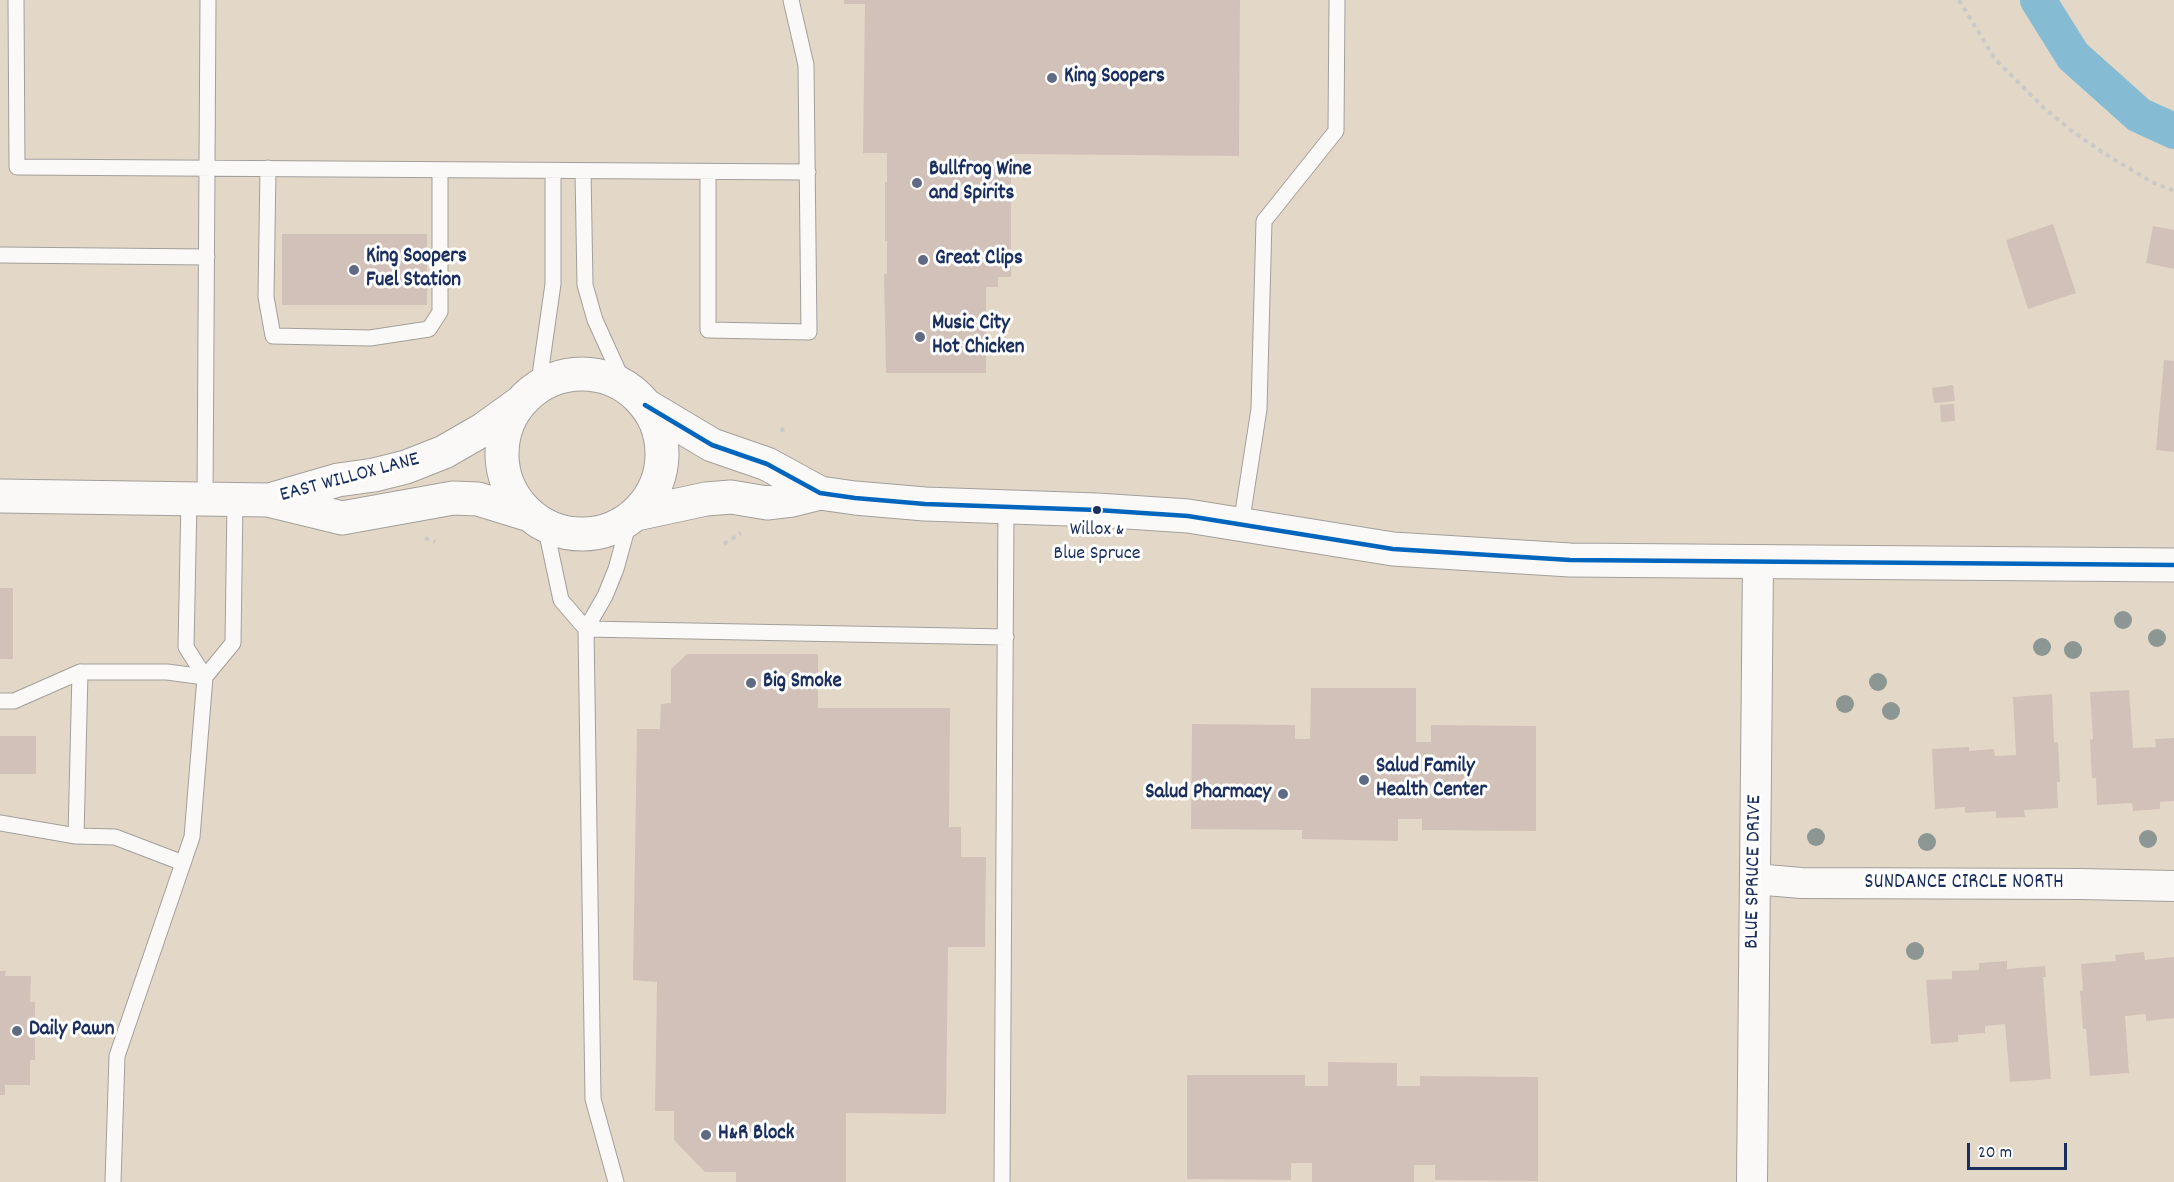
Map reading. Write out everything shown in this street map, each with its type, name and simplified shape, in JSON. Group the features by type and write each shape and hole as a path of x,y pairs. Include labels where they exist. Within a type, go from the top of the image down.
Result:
{"main road":[{"path":"635,395 657,425 663,449 661,473 651,495 633,516 617,527 595,534 572,534 537,520 513,495 504,471 502,446 510,421 531,394 546,383 572,375 599,376 635,395 712,445 767,464 820,493"},
{"name":"EAST WILLOX LANE","path":"268,500 338,480 374,475 406,467 444,452 484,429 531,394"},
{"path":"633,516 706,499 731,497 767,503 820,493 925,504 1188,516 1393,549 1570,560 2174,565"},
{"name":"EAST WILLOX LANE","path":"0,496 268,500 342,518 453,498 477,499 537,520"}],"street":[{"name":"BLUE SPRUCE DRIVE","path":"1752,1182 1758,562"},
{"name":"SUNDANCE CIRCLE NORTH","path":"1755,879 1801,883 2174,886"}],"lane":[{"path":"16,0 17,167 808,172"},
{"path":"113,1182 117,1056 192,837 205,677 233,643 210,499 207,257 208,0"},
{"path":"708,172 708,330 809,332 806,65 791,0"},
{"path":"1241,525 1259,409 1264,221 1336,131 1337,0"},
{"path":"268,168 266,297 273,336 370,338 429,329 440,312 440,170"},
{"path":"531,394 553,284 553,171"},
{"path":"583,171 585,285 595,320 635,395"},
{"path":"0,255 207,257"},
{"path":"205,677 186,647 210,499"},
{"path":"1002,1182 1006,506"},
{"path":"616,1182 593,1099 586,629 605,596 633,516"},
{"path":"537,520 561,600 586,629 1006,637"},
{"path":"0,700 14,701 80,672 167,672 205,677"},
{"path":"76,836 80,672"},
{"path":"0,823 76,836 115,837 183,863"}],"path":[{"path":"1959,0 1995,59 2044,108 2105,154 2152,182 2174,191"}],"building":[{"name":"King Soopers","path":"844,0 1240,0 1239,156 1011,154 1011,277 998,277 998,287 986,287 986,373 886,373 884,274 887,274 885,182 887,182 887,153 863,153 865,4 844,4"},
{"path":"2053,224 2076,293 2028,309 2006,240"},
{"path":"2153,226 2174,230 2174,269 2146,263"},
{"name":"King Soopers Fuel Station","path":"282,234 427,234 427,305 282,305"},
{"path":"2164,360 2174,361 2174,452 2156,450"},
{"path":"1953,385 1955,401 1934,403 1932,388"},
{"path":"1954,404 1955,421 1941,422 1940,405"},
{"path":"0,588 13,588 13,659 0,659"},
{"path":"687,654 818,654 818,708 950,708 949,827 961,827 961,857 986,857 985,947 948,947 946,1114 846,1113 846,1182 736,1182 736,1172 705,1172 674,1140 674,1111 655,1111 657,982 633,980 637,729 660,729 661,704 671,703 671,669"},
{"name":"Salud Family Health Center","path":"1311,688 1416,688 1416,742 1431,742 1431,725 1536,726 1536,831 1422,830 1422,819 1398,819 1398,841 1302,839 1302,830 1191,829 1192,724 1295,725 1295,739 1310,739"},
{"path":"2129,690 2133,748 2156,747 2155,739 2174,738 2174,801 2160,802 2160,809 2133,811 2132,803 2097,805 2096,778 2092,778 2090,740 2093,739 2090,692"},
{"path":"2052,694 2054,742 2058,742 2060,782 2057,782 2058,808 2024,810 2025,817 1996,818 1996,811 1965,813 1965,807 1935,809 1932,749 1969,747 1969,751 1994,749 1995,756 2016,755 2013,697"},
{"path":"0,736 36,736 36,774 0,774"},
{"path":"2144,952 2145,960 2174,957 2174,1018 2146,1021 2146,1014 2125,1016 2129,1073 2090,1076 2086,1029 2083,1029 2080,991 2083,990 2081,964 2116,961 2115,955"},
{"path":"2007,961 2007,969 2045,966 2046,977 2043,977 2051,1079 2010,1082 2005,1024 1985,1026 1985,1033 1958,1035 1958,1042 1931,1044 1926,980 1952,979 1952,971 1979,970 1979,963"},
{"name":"Daily Pawn","path":"0,971 6,971 5,976 31,976 30,1002 35,1002 35,1060 30,1060 30,1085 5,1085 5,1095 0,1095"},
{"path":"1328,1062 1397,1063 1397,1086 1420,1086 1420,1076 1538,1077 1538,1181 1435,1180 1435,1165 1414,1165 1414,1182 1312,1182 1312,1163 1291,1163 1291,1180 1187,1179 1187,1075 1305,1075 1305,1086 1328,1086"}],"waterway":[{"path":"2038,0 2073,56 2139,115 2174,131"}],"transit line":[{"path":"645,405 712,445 767,464 820,493 855,498 925,504 1097,510 1188,516 1393,549 1570,560 2174,565"}],"place":[{"name":"King Soopers","path":"1052,78"},
{"name":"Bullfrog Wine and Spirits","path":"917,183"},
{"name":"Great Clips","path":"923,260"},
{"name":"King Soopers Fuel Station","path":"354,270"},
{"name":"Music City Hot Chicken","path":"920,337"},
{"name":"Willox & Blue Spruce","path":"1097,510"},
{"name":"Big Smoke","path":"751,683"},
{"name":"Salud Family Health Center","path":"1364,780"},
{"name":"Salud Pharmacy","path":"1283,794"},
{"name":"Daily Pawn","path":"17,1031"},
{"name":"H&R Block","path":"706,1135"}]}
